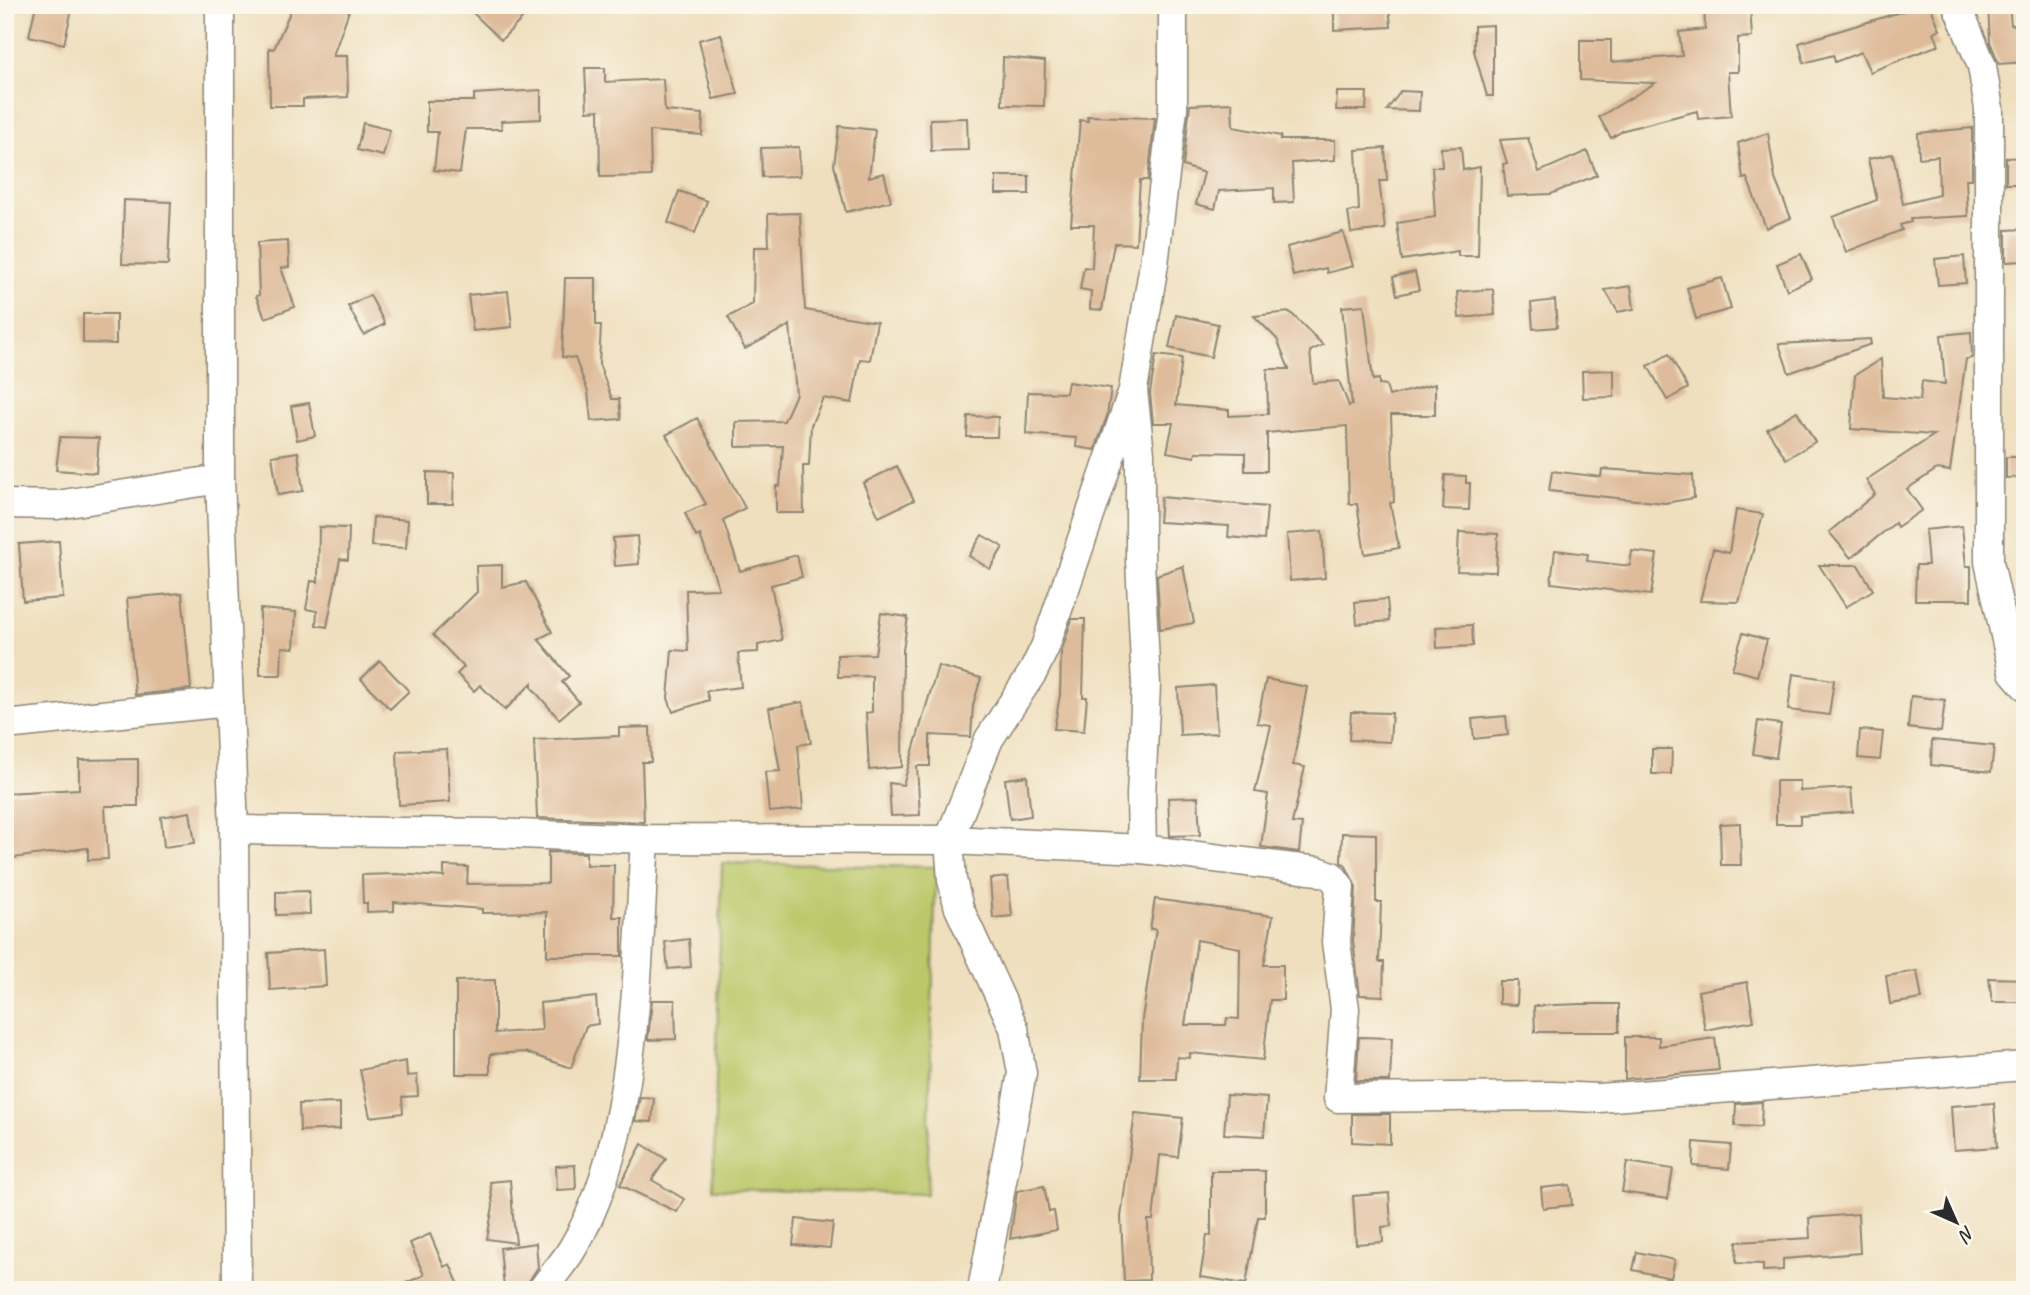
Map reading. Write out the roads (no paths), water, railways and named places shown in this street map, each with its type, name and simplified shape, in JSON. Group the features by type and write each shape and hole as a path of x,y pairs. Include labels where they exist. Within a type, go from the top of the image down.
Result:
{"street":[{"path":"220,5 220,479 234,830 237,1290"},
{"path":"982,1290 1022,1073 1010,1017 959,908 952,880 949,840 989,739 1033,672 1045,647 1132,390 1154,264 1173,109 1173,5"},
{"path":"1957,5 1982,66 1989,109 1989,562 2013,672 2025,686"},
{"path":"1132,390 1140,453 1140,560 1146,685 1141,795 1142,849"},
{"path":"5,504 57,505 220,479"},
{"path":"5,725 229,702"},
{"path":"234,830 495,833 645,839 949,840 1142,849 1318,871 1332,876 1340,887 1336,942 1345,1009 1338,1098 1599,1098 2025,1066"},
{"path":"541,1290 571,1251 591,1209 617,1130 636,987 645,839"}]}
